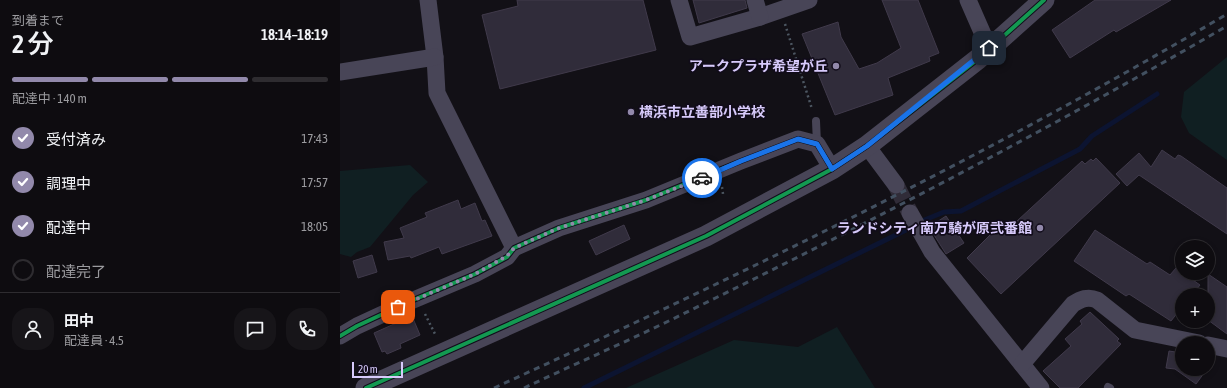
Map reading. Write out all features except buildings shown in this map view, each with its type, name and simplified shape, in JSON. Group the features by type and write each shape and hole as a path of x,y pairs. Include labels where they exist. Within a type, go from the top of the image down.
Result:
{"street":[{"path":"428,0 435,57 437,93 514,248"},
{"path":"679,0 690,37 760,17 809,0"},
{"path":"755,0 760,17"},
{"path":"968,0 989,48"},
{"path":"366,388 706,236 832,169 867,146 989,48 1044,0"},
{"path":"340,72 435,57"},
{"path":"340,336 391,310 475,274 507,256 514,248 559,228 646,200 798,139 817,144 832,169"},
{"path":"867,146 896,185"},
{"path":"910,213 932,252 1041,388"},
{"path":"1022,364 1073,304 1080,299 1092,298 1097,300 1135,330 1175,338"},
{"path":"1215,346 1227,349"}],"lane":[{"path":"816,121 817,144"}],"path":[{"path":"784,22 816,121"},
{"path":"423,310 436,337"}],"shaded area":[{"path":"1227,57 1227,160 1189,133 1181,117 1184,92"},
{"path":"410,165 428,182 413,195 370,247 357,252 351,257 340,254 340,171"},
{"path":"837,327 875,388 626,388 734,340 798,347"}],"waterway":[{"path":"922,221 944,212 961,211 1080,149 1092,136 1157,94"},
{"path":"584,388 906,230"}],"tunnel":[{"path":"896,185 910,213"}],"railway":[{"path":"494,388 680,301 865,211 1048,115 1138,66 1227,14"},
{"path":"524,388 669,321 893,209 1027,138 1227,26"}],"cycle path":[{"path":"366,388 706,236 832,169 867,146 978,59 1044,0"},
{"path":"340,336 357,326 411,301 475,274 507,257 514,248 559,228 646,200 798,139 817,144 832,169"}],"way so far":[{"path":"398,307 475,274 507,256 514,248 559,228 646,200 702,178"}],"place":[{"name":"アークプラザ希望が丘","path":"836,66"},
{"name":"横浜市立善部小学校","path":"631,112"},
{"name":"ランドシティ南万騎が原弐番館","path":"1040,228"}],"route":[{"path":"702,178 798,139 817,144 832,169 867,146 978,59 989,48"}]}
